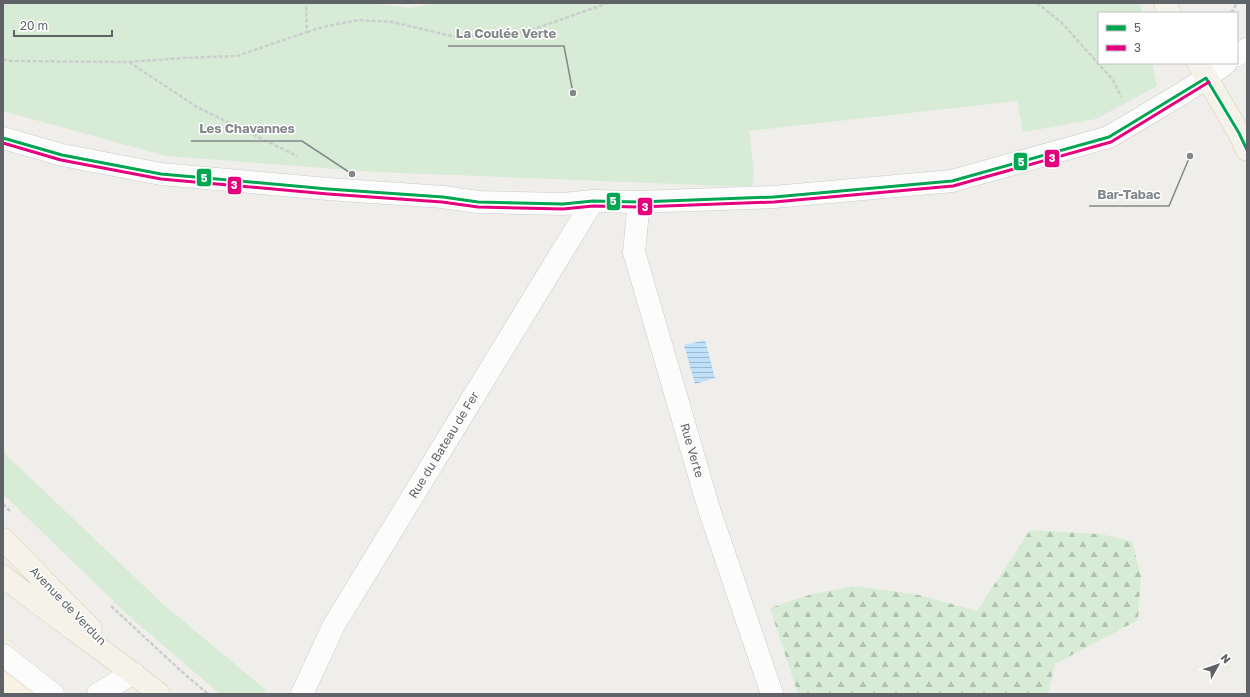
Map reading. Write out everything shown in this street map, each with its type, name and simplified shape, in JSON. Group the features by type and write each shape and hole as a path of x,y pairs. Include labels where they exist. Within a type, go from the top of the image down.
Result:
{"main road":[{"path":"1165,3 1170,12"},
{"path":"1202,71 1239,133 1247,150"},
{"name":"Avenue de Verdun","path":"3,539 133,673"},
{"name":"Avenue de Verdun","path":"3,576 159,694"}],"street":[{"path":"1238,54 1247,49"},
{"path":"3,138 62,154 161,174 328,189 443,197 478,202 563,204 593,201 638,202 774,197 952,180 1109,137 1133,123 1202,71 1223,64"},
{"name":"Rue du Bateau de Fer","path":"302,694 334,625 593,201"},
{"name":"Rue Verte","path":"638,202 634,252 709,510 772,694"},
{"path":"3,655 53,694"},
{"path":"98,694 133,673"}],"path":[{"path":"306,3 307,32"},
{"path":"3,58 11,61 129,62 237,56 327,26 360,20 392,22 456,37 526,32 608,3"},
{"path":"1037,3 1062,24 1098,64"},
{"path":"1232,12 1237,3"},
{"path":"129,62 197,107 302,159 328,189"},
{"path":"1098,64 1113,80 1133,123"}],"shaded area":[{"path":"3,637 68,694 3,694"}],"green space":[{"path":"3,3 376,3 410,8 435,3 1142,3 1140,4 1142,12 1098,12 1098,64 1152,64 1157,86 1096,119 1023,132 1017,101 749,131 754,171 752,187 376,172 166,156 3,111"},
{"path":"3,452 163,604 266,690 263,694 220,694 129,616 3,494"},
{"path":"1030,530 1100,534 1132,541 1141,576 1138,620 1055,664 1048,694 798,694 770,608 812,594 855,586 919,595 977,611"}],"water":[{"path":"705,340 715,378 695,384 684,345"}],"transit line":[{"name":"5","path":"1206,78 1239,133 1247,150"},
{"name":"5","path":"3,138 62,155 161,174 328,189 443,197 478,202 563,204 593,201 639,202 774,197 952,181 1109,137 1206,78"},
{"name":"3","path":"3,143 61,160 161,179 328,194 442,202 478,207 563,209 593,206 639,207 774,202 953,186 1111,142 1209,82"}],"place":[{"name":"La Coulée Verte","path":"573,93"},
{"name":"Bar-Tabac","path":"1190,156"},
{"name":"Les Chavannes","path":"352,174"}]}
